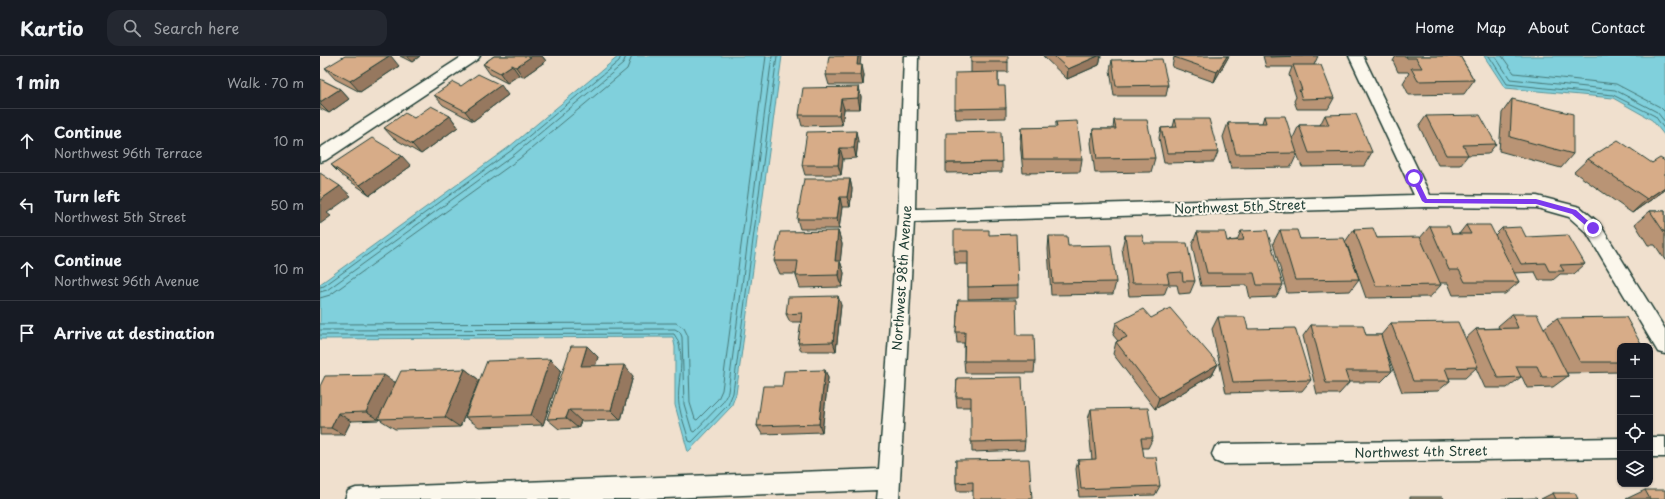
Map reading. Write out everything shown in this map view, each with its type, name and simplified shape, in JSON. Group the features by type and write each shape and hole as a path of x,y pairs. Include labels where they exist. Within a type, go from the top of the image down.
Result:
{"street":[{"path":"320,156 473,56"},
{"name":"Northwest 98th Avenue","path":"888,489 906,216 911,56"},
{"path":"1356,56 1425,201"},
{"name":"Northwest 5th Street","path":"906,216 1425,201 1536,202 1574,212 1593,228 1665,346"},
{"path":"1653,447 1665,447"},
{"name":"Northwest 4th Street","path":"1222,454 1617,448"},
{"path":"356,499 888,489"}],"water":[{"path":"619,56 782,56 736,394 731,407 688,452 675,405 675,347 673,337 320,339 320,284 509,147"},
{"path":"1484,56 1665,56 1665,136 1652,120 1613,98 1505,88"}],"building":[{"path":"345,56 389,56 350,81 325,68"},
{"path":"494,56 532,56 516,67 512,65 500,73 483,64"},
{"path":"829,56 858,56 857,65 862,65 861,75 826,75"},
{"path":"971,56 1008,56 1008,62 971,62"},
{"path":"1054,56 1098,56 1068,69"},
{"path":"1227,56 1217,72 1174,57"},
{"path":"1270,56 1303,56 1270,57"},
{"path":"1406,56 1460,56 1474,80 1418,81 1411,68 1422,68 1416,58 1407,58"},
{"path":"1162,59 1168,85 1116,86 1112,60"},
{"path":"1293,65 1321,65 1334,98 1302,99 1299,90 1302,90"},
{"path":"998,72 998,86 1005,86 1006,108 955,109 955,73"},
{"path":"478,74 501,85 465,111 434,95 453,82 461,86"},
{"path":"320,79 340,89 320,102"},
{"path":"859,87 858,98 841,99 839,115 799,115 803,88"},
{"path":"1512,99 1573,114 1573,154 1510,137"},
{"path":"431,106 450,116 412,144 384,128 405,113 414,118"},
{"path":"1356,114 1372,152 1309,153 1299,125 1329,125 1325,115"},
{"path":"1480,115 1496,144 1463,145 1468,155 1446,155 1426,116"},
{"path":"1264,116 1285,116 1297,153 1236,154 1228,123 1266,123"},
{"path":"1175,119 1209,119 1218,152 1167,153 1161,128 1177,127"},
{"path":"1114,120 1147,120 1155,158 1097,159 1093,129 1116,129"},
{"path":"1077,121 1082,159 1023,159 1021,128 1057,127 1056,122"},
{"path":"856,131 854,148 840,148 838,165 802,165 807,132"},
{"path":"1001,132 1002,162 946,163 946,133"},
{"path":"372,138 402,156 360,185 331,165"},
{"path":"1618,140 1652,163 1660,158 1665,161 1665,187 1647,199 1588,159"},
{"path":"320,173 340,186 320,200"},
{"path":"804,179 850,179 847,197 840,197 837,219 797,219"},
{"path":"1650,211 1665,211 1665,232 1664,232"},
{"path":"1466,225 1490,225 1519,282 1465,282 1459,270 1449,270 1430,226 1449,226 1452,234 1471,234"},
{"path":"1521,227 1526,237 1568,235 1585,264 1560,265 1564,271 1549,271 1545,263 1521,264 1502,228"},
{"path":"1373,228 1377,238 1420,237 1441,285 1376,286 1354,229"},
{"path":"954,230 989,230 989,235 1016,234 1018,286 968,287 968,251 954,251"},
{"path":"1267,230 1283,285 1257,285 1254,273 1207,273 1197,232 1225,232 1227,241 1244,240 1241,231"},
{"path":"1280,230 1297,230 1300,239 1344,238 1359,279 1295,280"},
{"path":"838,231 835,261 840,261 839,275 796,276 798,261 774,261 780,232"},
{"path":"1125,235 1142,235 1144,243 1187,243 1195,281 1183,281 1182,272 1167,273 1169,283 1132,283"},
{"path":"1049,236 1067,236 1068,246 1111,245 1116,282 1053,283"},
{"path":"838,296 833,342 798,343 802,313 786,314 788,297"},
{"path":"958,300 1016,300 1017,335 1034,335 1035,361 964,361 965,332 956,332"},
{"path":"1170,308 1218,364 1159,398 1116,342 1127,337 1116,323 1143,309 1151,318"},
{"path":"1512,314 1537,314 1568,376 1542,377 1537,366 1516,366 1521,377 1498,378 1476,329 1518,328"},
{"path":"1218,317 1245,317 1248,329 1295,328 1311,380 1233,382"},
{"path":"1626,317 1640,343 1617,343 1617,362 1580,362 1557,318"},
{"path":"1458,322 1478,367 1445,368 1450,381 1413,381 1391,323"},
{"path":"1311,325 1363,325 1366,335 1381,335 1392,371 1345,371 1349,383 1326,383"},
{"path":"571,346 587,346 581,366 624,365 611,410 569,410 566,418 547,419"},
{"path":"550,359 531,415 465,417 487,361"},
{"path":"465,369 445,417 378,419 401,371"},
{"path":"825,370 819,424 757,426 763,386 782,386 784,371"},
{"path":"384,375 366,412 338,413 331,428 320,428 320,386 325,376"},
{"path":"1022,377 1025,441 971,442 971,397 956,397 957,378"},
{"path":"1148,408 1153,438 1141,438 1144,457 1156,457 1160,486 1081,489 1078,460 1096,459 1091,409"},
{"path":"1029,459 1032,499 973,499 973,482 956,483 956,460"},
{"path":"1645,490 1665,490 1665,499 1650,499"},
{"path":"1553,493 1575,493 1578,499 1556,499"},
{"path":"1410,497 1443,497 1444,499 1410,499"},
{"path":"1536,498 1537,499 1502,499"}],"route":[{"path":"1414,178 1425,201 1536,202 1574,212 1593,228"}]}
